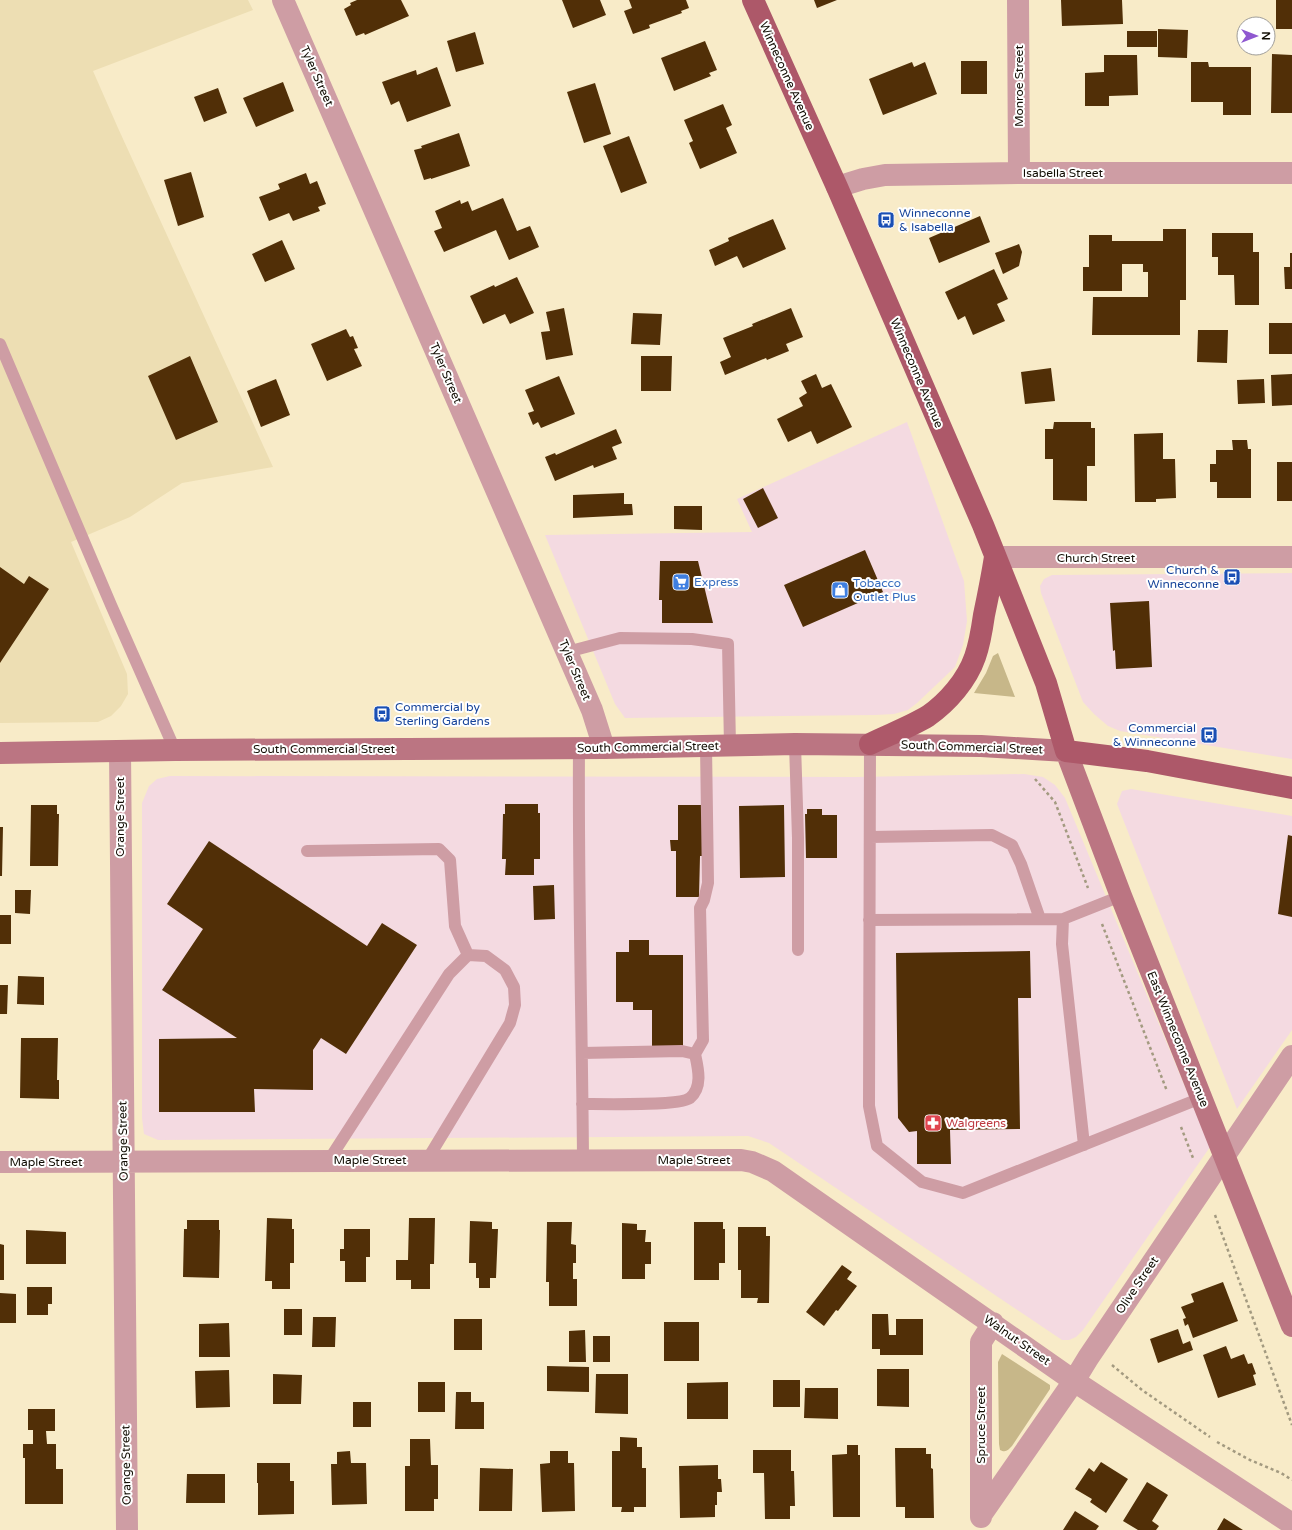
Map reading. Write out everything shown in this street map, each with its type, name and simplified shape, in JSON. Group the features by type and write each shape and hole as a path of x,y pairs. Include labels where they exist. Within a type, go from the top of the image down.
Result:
{"main road":[{"name":"Winneconne Avenue","path":"754,0 940,424 996,557 1046,683 1066,751"},
{"path":"870,744 927,716 953,693 966,676 975,657 980,641 996,557"},
{"name":"South Commercial Street","path":"0,753 175,750 604,748 795,744 980,746 1066,751 1147,761 1292,788"},
{"name":"East Winneconne Avenue","path":"1066,751 1121,896 1292,1326"}],"street":[{"name":"Tyler Street","path":"283,0 592,710 604,748"},
{"name":"Monroe Street","path":"1018,0 1019,173"},
{"name":"Isabella Street","path":"837,187 863,179 885,175 1019,173 1292,173"},
{"name":"Church Street","path":"996,557 1292,557"},
{"name":"Orange Street","path":"120,751 127,1530"},
{"name":"Olive Street","path":"981,1522 1094,1350 1292,1056"},
{"name":"Maple Street","path":"0,1162 583,1159 741,1160"},
{"name":"Walnut Street","path":"741,1160 752,1162 773,1171 993,1323 1074,1381 1292,1524"},
{"name":"Spruce Street","path":"981,1522 981,1342 993,1323"}],"lane":[{"path":"0,344 111,605 175,750"},
{"path":"567,652 620,638 692,639 728,644 730,746"},
{"path":"795,744 798,838 798,950"},
{"path":"870,744 869,1106 876,1146 922,1182 963,1193 1201,1098"},
{"path":"582,1104 673,1103 689,1098 697,1088 699,1071 695,1054 703,1040 700,908 704,900 708,883 706,746"},
{"path":"579,748 578,860 583,1159"},
{"path":"870,837 992,835 999,838 1012,845 1021,864 1040,919"},
{"path":"307,851 439,849 450,860 455,926 468,955"},
{"path":"869,920 1063,919 1121,896"},
{"path":"1063,919 1062,944 1084,1145"},
{"path":"329,1160 449,974 468,955 486,956 505,970 514,987 515,1005 510,1023 427,1160"},
{"path":"582,1053 682,1051 695,1054"}],"path":[{"path":"1094,1350 1142,1390 1217,1442 1250,1460 1281,1473 1292,1480"}],"shaded area":[{"path":"0,0 248,0 253,10 93,71 273,467 182,483 130,517 71,542 127,674 128,694 121,706 111,716 98,722 0,723"},
{"path":"907,422 964,581 967,621 963,645 955,667 908,710 894,714 625,718 615,704 545,535 752,532 737,499"},
{"path":"1292,573 1292,759 1120,731 1108,726 1083,702 1041,593 1040,586 1044,579 1052,575"},
{"path":"998,653 1015,697 974,693 986,673 993,656"},
{"path":"1024,774 1043,777 1055,785 1065,798 1210,1147 1083,1330 1076,1337 1069,1340 1062,1340 769,1143 748,1136 158,1140 144,1134 142,1118 142,803 149,786 157,779 170,776 856,777"},
{"path":"1131,789 1292,816 1292,1030 1237,1109 1117,804 1122,791"},
{"path":"1002,1354 1050,1385 1050,1389 1012,1446 1005,1451 1000,1450 999,1444 998,1362"}],"building":[{"path":"357,0 401,0 409,16 365,35 364,33 356,36 344,9 351,5 350,3"},
{"path":"562,0 600,0 606,15 573,28"},
{"path":"629,0 686,0 689,8 681,11 682,13 649,25 650,28 633,34 624,11 632,8"},
{"path":"814,0 837,0 817,8"},
{"path":"1061,0 1122,0 1123,24 1062,26"},
{"path":"1276,0 1292,0 1292,29 1276,29"},
{"path":"1158,29 1188,30 1187,58 1158,57"},
{"path":"1127,31 1157,31 1157,47 1127,47"},
{"path":"475,32 484,64 456,72 447,41"},
{"path":"705,41 717,70 709,73 711,76 674,91 661,58"},
{"path":"1276,54 1292,55 1292,113 1271,113 1272,56 1276,56"},
{"path":"1104,55 1137,55 1138,95 1109,96 1109,106 1085,106 1085,73 1104,72"},
{"path":"961,61 987,61 987,94 961,94"},
{"path":"912,62 914,67 925,62 937,94 883,115 869,79"},
{"path":"1191,62 1208,62 1209,67 1251,67 1251,115 1223,115 1223,102 1191,102"},
{"path":"437,67 451,106 407,122 399,101 391,105 382,82 416,70 417,75"},
{"path":"283,82 294,111 256,127 243,98"},
{"path":"595,83 611,134 584,143 567,92"},
{"path":"218,88 227,113 204,122 194,97"},
{"path":"723,104 732,125 726,128 737,153 700,169 689,143 693,141 684,120"},
{"path":"459,133 470,166 424,180 414,150 422,148 421,146"},
{"path":"629,136 647,183 621,193 603,146"},
{"path":"191,172 204,217 178,226 164,180"},
{"path":"306,173 310,184 317,181 326,204 318,207 320,211 293,221 289,213 269,221 259,197 280,189 278,184"},
{"path":"503,198 517,231 530,226 539,247 509,260 496,230 444,252 434,231 442,228 435,211 460,200 461,204 468,201 472,211"},
{"path":"980,216 990,242 939,263 929,238"},
{"path":"773,219 786,249 743,268 737,256 715,266 709,250 729,241 728,238"},
{"path":"1163,229 1186,229 1186,300 1180,300 1180,335 1092,335 1093,297 1148,297 1148,272 1143,272 1143,264 1122,264 1122,291 1083,291 1083,267 1089,267 1089,235 1112,235 1112,241 1163,241"},
{"path":"1212,233 1253,233 1253,252 1259,252 1259,305 1235,305 1234,275 1218,275 1218,257 1212,257"},
{"path":"282,240 295,269 265,282 252,254"},
{"path":"1019,244 1022,252 1019,266 1003,274 995,253"},
{"path":"1290,253 1292,253 1292,289 1285,289 1284,267 1290,267"},
{"path":"994,269 1008,299 997,304 1005,321 973,335 965,316 958,320 945,292"},
{"path":"517,277 534,313 510,324 505,314 483,324 470,296 494,285 495,287"},
{"path":"564,308 573,355 546,360 541,332 550,331 546,312"},
{"path":"791,308 803,337 786,344 789,351 767,360 766,358 725,375 720,362 731,357 723,338"},
{"path":"633,313 662,314 660,345 631,344"},
{"path":"1269,323 1292,323 1292,354 1269,354"},
{"path":"346,329 350,337 353,336 358,348 354,349 362,366 327,381 311,344"},
{"path":"1198,330 1228,330 1227,363 1197,362"},
{"path":"190,356 218,422 176,440 148,376"},
{"path":"641,356 672,356 671,391 641,391"},
{"path":"1051,368 1055,401 1025,404 1021,372"},
{"path":"816,374 822,388 831,384 852,427 817,444 811,431 788,442 777,419 803,406 799,398 807,393 801,381"},
{"path":"1292,374 1292,405 1272,406 1271,375"},
{"path":"559,376 575,414 541,428 538,422 533,425 528,413 534,411 525,390"},
{"path":"276,379 290,415 261,427 247,391"},
{"path":"1264,379 1265,403 1238,404 1237,380"},
{"path":"1054,422 1091,422 1091,428 1095,428 1095,466 1087,466 1087,501 1053,500 1053,459 1045,459 1045,429 1053,429"},
{"path":"616,429 622,443 612,447 617,459 594,468 593,465 555,481 545,457 555,453 556,455"},
{"path":"1163,433 1163,459 1175,459 1176,498 1156,499 1156,502 1135,502 1134,434"},
{"path":"1232,440 1247,440 1248,449 1251,449 1251,498 1217,498 1217,482 1210,482 1210,464 1216,464 1216,450 1233,450"},
{"path":"1277,462 1292,462 1292,501 1277,501"},
{"path":"763,488 778,518 758,528 743,499"},
{"path":"624,493 624,504 632,504 633,515 573,518 573,495"},
{"path":"674,506 702,506 702,530 674,529"},
{"path":"865,550 883,592 803,627 784,585"},
{"name":"Express","path":"660,561 698,561 713,623 662,623 662,600 659,600"},
{"path":"0,567 24,584 29,576 49,589 0,663"},
{"path":"1149,601 1152,667 1116,669 1115,650 1113,651 1110,603"},
{"path":"505,804 538,804 538,813 540,813 540,859 534,859 534,875 505,875 506,859 502,859 503,814 505,814"},
{"path":"31,805 57,805 57,814 59,814 58,866 30,866"},
{"path":"678,805 703,805 705,856 700,856 699,897 676,897 676,851 671,851 670,840 678,840"},
{"path":"784,805 785,877 740,878 739,806"},
{"path":"807,809 822,809 822,815 837,815 837,858 806,858 805,814 807,814"},
{"path":"0,827 3,827 2,876 0,876"},
{"path":"1288,835 1292,836 1292,917 1278,914"},
{"path":"209,841 367,946 382,923 417,945 346,1054 321,1038 313,1050 313,1090 254,1089 255,1112 159,1112 159,1039 237,1038 162,990 203,929 167,904"},
{"path":"554,885 555,919 534,920 533,886"},
{"path":"15,890 31,890 30,914 15,913"},
{"path":"0,915 11,915 11,944 0,944"},
{"path":"629,940 649,940 649,955 683,955 683,1046 652,1046 652,1010 633,1010 633,1002 616,1002 616,952 629,952"},
{"name":"Walgreens","path":"1030,951 1031,998 1018,998 1020,1129 950,1130 951,1164 917,1164 917,1131 909,1132 898,1118 896,953"},
{"path":"18,976 44,977 44,1005 17,1004"},
{"path":"0,985 8,985 7,1014 0,1014"},
{"path":"21,1038 58,1038 57,1080 59,1080 59,1099 20,1098"},
{"path":"267,1218 292,1219 292,1229 294,1229 294,1263 290,1263 290,1289 272,1289 272,1281 265,1281"},
{"path":"409,1218 435,1218 434,1264 430,1264 430,1289 411,1289 411,1280 396,1280 396,1260 408,1260"},
{"path":"187,1220 219,1220 219,1278 183,1277 184,1229 187,1229"},
{"path":"470,1221 492,1222 492,1229 498,1229 496,1278 490,1278 490,1288 479,1288 479,1278 476,1278 476,1263 469,1263"},
{"path":"547,1222 572,1222 571,1244 576,1245 576,1263 573,1263 573,1279 577,1279 577,1306 549,1306 549,1282 546,1282"},
{"path":"694,1222 723,1222 723,1229 725,1229 725,1263 719,1263 719,1280 694,1280"},
{"path":"622,1223 637,1224 637,1230 646,1230 645,1242 651,1242 651,1264 645,1264 645,1279 622,1279"},
{"path":"738,1227 766,1227 766,1236 770,1236 769,1303 757,1303 758,1298 741,1298 741,1270 738,1270"},
{"path":"344,1229 370,1229 370,1257 366,1257 366,1282 345,1282 345,1261 340,1261 340,1249 344,1249"},
{"path":"26,1230 66,1232 66,1264 26,1264"},
{"path":"0,1244 4,1245 4,1280 0,1280"},
{"path":"842,1265 852,1272 847,1279 857,1286 838,1311 836,1310 824,1326 806,1312"},
{"path":"1223,1282 1238,1321 1193,1338 1188,1324 1185,1326 1183,1319 1186,1318 1181,1307 1194,1302 1191,1294"},
{"path":"27,1287 52,1287 52,1304 48,1304 48,1315 27,1315"},
{"path":"0,1293 16,1294 16,1323 0,1323"},
{"path":"284,1309 302,1309 302,1335 284,1335"},
{"path":"872,1314 888,1314 889,1335 896,1335 896,1319 923,1319 923,1355 880,1355 880,1349 872,1349"},
{"path":"313,1317 336,1317 335,1347 312,1347"},
{"path":"454,1319 482,1319 482,1350 454,1350"},
{"path":"664,1322 699,1322 699,1361 664,1361"},
{"path":"229,1323 230,1357 199,1357 199,1324"},
{"path":"1178,1329 1183,1344 1190,1341 1193,1350 1158,1363 1150,1339"},
{"path":"585,1330 586,1362 569,1362 569,1331"},
{"path":"593,1336 610,1336 610,1362 593,1362"},
{"path":"1226,1346 1231,1359 1244,1354 1248,1364 1252,1363 1256,1374 1253,1375 1256,1385 1218,1398 1203,1355"},
{"path":"547,1366 589,1367 589,1392 547,1391"},
{"path":"877,1369 909,1369 909,1407 877,1406"},
{"path":"229,1370 230,1407 196,1408 195,1371"},
{"path":"273,1374 302,1375 301,1404 273,1404"},
{"path":"596,1374 628,1374 628,1414 595,1413"},
{"path":"773,1380 800,1380 800,1407 773,1407"},
{"path":"418,1382 445,1382 445,1412 418,1412"},
{"path":"728,1382 728,1419 687,1419 687,1383"},
{"path":"805,1388 838,1388 838,1419 804,1418"},
{"path":"456,1392 471,1392 471,1402 484,1402 484,1429 455,1429"},
{"path":"353,1402 371,1402 371,1427 353,1427"},
{"path":"28,1409 55,1409 55,1431 46,1431 47,1444 56,1444 56,1469 63,1469 63,1504 25,1504 25,1458 23,1458 23,1444 33,1444 33,1430 28,1430"},
{"path":"620,1437 637,1438 637,1447 642,1447 642,1468 646,1468 646,1507 634,1507 634,1512 621,1512 622,1507 612,1507 612,1451 620,1451"},
{"path":"410,1439 430,1439 431,1465 438,1465 438,1499 434,1499 434,1511 405,1511 405,1466 410,1466"},
{"path":"847,1445 858,1445 858,1455 860,1455 860,1517 833,1517 832,1455 847,1454"},
{"path":"895,1448 926,1448 926,1454 931,1454 931,1468 933,1469 934,1518 905,1518 905,1507 896,1507"},
{"path":"753,1450 791,1450 791,1471 794,1471 795,1506 790,1506 790,1519 765,1519 764,1473 753,1473"},
{"path":"350,1451 351,1463 366,1463 367,1504 332,1505 331,1464 337,1464 337,1452"},
{"path":"550,1451 568,1451 568,1463 574,1463 575,1511 542,1512 540,1464 550,1463"},
{"path":"1101,1462 1128,1479 1106,1513 1090,1502 1092,1499 1075,1489 1089,1468 1094,1472"},
{"path":"257,1463 290,1463 290,1481 294,1481 294,1514 258,1515"},
{"path":"718,1465 718,1479 721,1479 722,1492 717,1492 715,1517 680,1518 679,1466"},
{"path":"480,1468 513,1469 512,1511 479,1511"},
{"path":"187,1474 225,1474 225,1503 186,1503"},
{"path":"1147,1482 1168,1495 1152,1521 1159,1526 1156,1530 1138,1530 1123,1521"},
{"path":"1075,1511 1099,1526 1096,1530 1063,1530"},
{"path":"1224,1518 1243,1530 1217,1530"}],"place":[{"name":"Winneconne & Isabella","path":"886,220"},
{"name":"Church & Winneconne","path":"1232,577"},
{"name":"Express","path":"681,582"},
{"name":"Tobacco Outlet Plus","path":"840,590"},
{"name":"Commercial by Sterling Gardens","path":"382,714"},
{"name":"Commercial & Winneconne","path":"1209,735"},
{"name":"Walgreens","path":"933,1123"}]}
